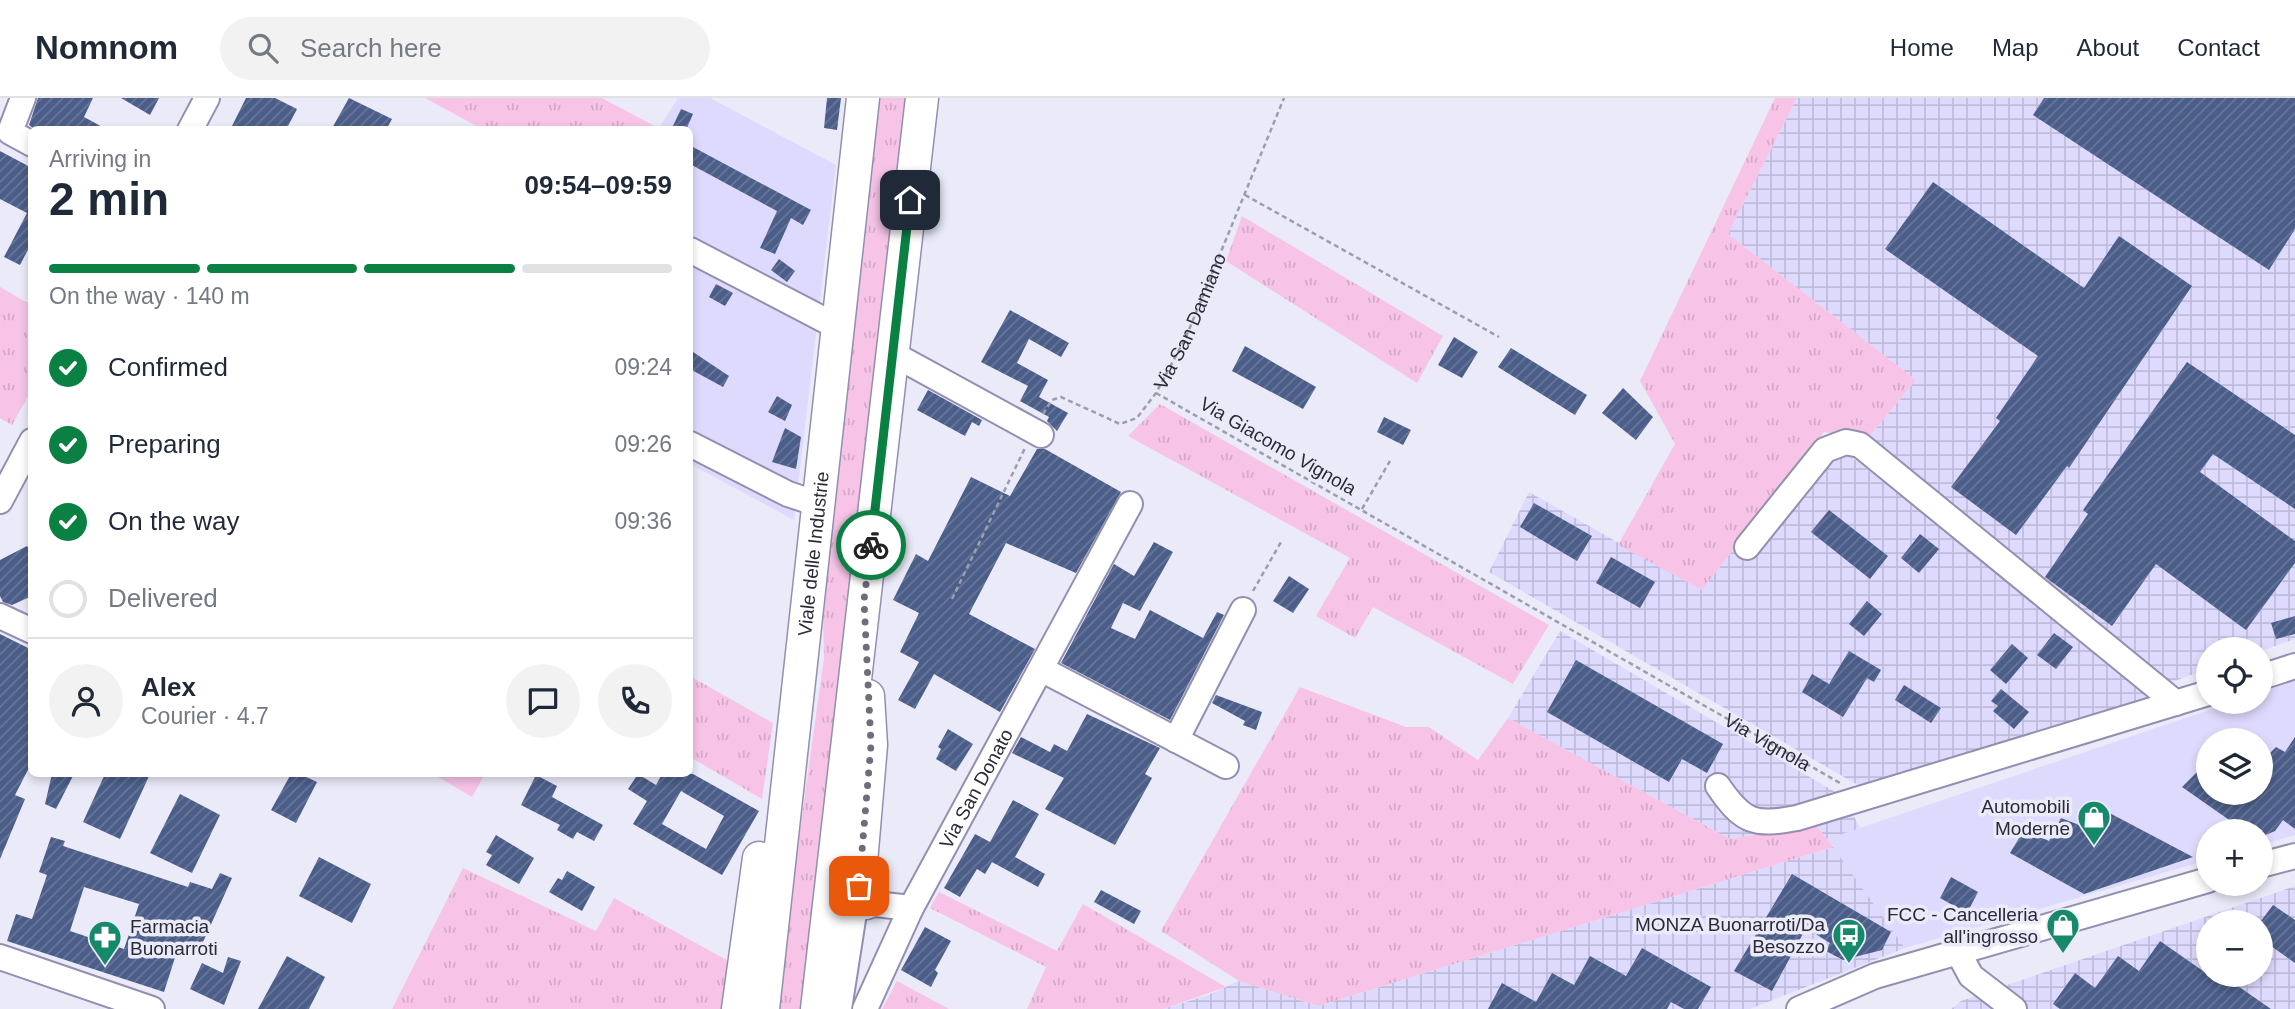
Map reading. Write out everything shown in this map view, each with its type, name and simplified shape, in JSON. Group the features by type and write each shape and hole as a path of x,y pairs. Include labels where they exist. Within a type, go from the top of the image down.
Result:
{"main road":[{"name":"Viale delle Industrie","path":"763,1009 863,98"},
{"path":"817,1009 922,98"},
{"path":"738,1009 794,615 811,571"},
{"path":"864,600 871,745 859,886 866,902"}],"street":[{"path":"23,98 10,132 28,142"},
{"path":"192,126 207,98"},
{"path":"693,252 836,326"},
{"path":"893,354 1037,433"},
{"path":"1747,547 1825,450 1846,442 1860,445 2176,703"},
{"path":"693,446 788,494 818,504"},
{"path":"0,501 28,448"},
{"name":"Via San Donato","path":"865,1009 911,908 1130,504"},
{"path":"1176,740 1243,610"},
{"path":"0,616 28,629"},
{"path":"2273,673 2295,666"},
{"path":"1041,669 1226,766"},
{"path":"1718,786 1728,802 1744,815 1765,824 1867,799 2196,697"},
{"path":"2273,862 2295,856"},
{"path":"1799,1009 1875,976 2196,883"},
{"path":"839,1009 851,920 859,906 866,902 911,908"},
{"path":"853,1009 866,902"},
{"path":"1958,952 1970,976 2014,1009"},
{"path":"0,957 147,1008"}],"path":[{"name":"Via San Damiano","path":"1037,433 1052,400 1061,397 1119,424 1137,418 1156,393 1186,337 1284,98"},
{"path":"1245,195 1499,337"},
{"name":"Via Giacomo Vignola","path":"1156,393 1385,523"},
{"path":"952,599 1037,433"},
{"path":"1362,509 1390,461"},
{"name":"Via Vignola","path":"1385,523 1867,799"},
{"path":"1243,610 1281,542"}],"shaded area":[{"path":"678,98 710,98 836,165 794,520 693,466 693,126 660,126"},
{"path":"1797,98 2295,98 2295,639 2273,647 2273,637 2196,637 2196,673 2169,683 1867,439 1916,380 1728,234"},
{"path":"1813,446 1848,454 2152,696 1863,788 1489,572 1529,492 1702,590"},
{"path":"1560,631 1844,797 1860,828 1827,839 1815,825 1730,839 1508,718"},
{"path":"2295,681 2295,835 2273,841 2273,819 2196,819 2196,863 1905,948 1827,839 2197,714 2273,714 2273,688"},
{"path":"1833,847 1905,948 1750,1009 1163,1009 1208,995 1239,981 1318,1006"},
{"path":"2295,886 2295,1009 1951,1009 1961,1001 2196,920 2196,987 2273,987 2273,910 2225,910 2273,896 2273,894"}],"green space":[{"path":"425,98 602,98 654,126 476,126"},
{"path":"880,98 910,98 805,1009 775,1009 824,658 823,614 830,535"},
{"path":"1775,98 1797,98 1728,234 1916,380 1867,439 1824,432 1702,590 1618,545 1675,444 1640,381"},
{"path":"1242,216 1443,336 1417,383 1226,261"},
{"path":"0,287 28,303 28,396 12,425 0,418"},
{"path":"1160,404 1549,625 1513,684 1373,607 1355,638 1316,616 1350,558 1128,436"},
{"path":"693,678 773,723 762,799 693,759"},
{"path":"1300,687 1406,727 1429,727 1478,760 1508,718 1730,839 1815,824 1833,847 1318,1006 1239,981 1161,931"},
{"path":"438,777 483,777 472,797"},
{"path":"463,868 596,931 614,898 734,964 728,1009 392,1009"},
{"path":"939,892 1057,951 1083,904 1226,987 1163,1009 1027,1009 1046,967 930,908"},
{"path":"897,981 949,1009 882,1009"}],"building":[{"path":"38,98 93,98 84,117 101,126 30,126"},
{"path":"121,98 159,98 150,115"},
{"path":"246,98 275,98 297,109 288,126 232,126"},
{"path":"349,98 392,119 388,126 333,126"},
{"path":"827,98 841,98 837,130 824,128"},
{"path":"2044,98 2295,98 2295,229 2269,270 2033,115"},
{"path":"681,109 693,114 688,126 673,126"},
{"path":"693,147 811,210 803,225 791,218 775,254 760,248 777,211 693,166"},
{"path":"0,151 28,166 28,250 20,265 4,257 27,213 0,199"},
{"path":"1933,182 2084,288 2119,236 2192,286 2069,468 2067,466 2016,535 1951,487 2000,421 1996,418 2038,356 1885,249"},
{"path":"779,259 795,271 787,282 771,270"},
{"path":"716,284 733,293 725,306 709,297"},
{"path":"1010,310 1069,343 1061,357 1029,339 1017,363 1048,380 1039,397 1068,413 1057,431 1047,421 1049,417 1020,401 1028,386 981,362"},
{"path":"1454,337 1478,352 1462,378 1438,365"},
{"path":"1245,346 1316,387 1303,409 1232,371"},
{"path":"1511,348 1587,395 1575,415 1498,367"},
{"path":"693,352 729,376 723,387 693,371"},
{"path":"2187,362 2295,435 2295,509 2213,454 2200,472 2295,541 2295,563 2246,630 2156,564 2112,626 2045,577 2088,514 2083,510"},
{"path":"1623,388 1653,417 1636,440 1602,413"},
{"path":"928,390 982,420 979,426 972,422 965,436 917,410"},
{"path":"777,396 792,405 785,421 768,412"},
{"path":"1384,417 1411,430 1403,445 1377,432"},
{"path":"785,428 801,437 796,469 772,462"},
{"path":"1037,449 1045,449 1121,492 1076,573 1006,543 969,614 1035,649 1000,712 934,674 915,709 898,700 919,662 900,652 919,613 893,600 916,554 928,561 971,477 1010,496"},
{"path":"1534,503 1592,536 1577,561 1520,527"},
{"path":"1829,510 1888,556 1870,579 1811,532"},
{"path":"1920,534 1939,549 1919,573 1901,558"},
{"path":"1154,542 1173,552 1140,611 1123,603 1111,628 1135,639 1150,610 1203,638 1217,612 1224,615 1170,720 1061,663 1114,564 1134,576"},
{"path":"27,546 28,598 12,605 3,602 0,596 0,560"},
{"path":"1611,557 1655,582 1640,608 1596,583"},
{"path":"1289,576 1309,589 1293,613 1273,601"},
{"path":"1867,601 1882,614 1864,636 1849,624"},
{"path":"2295,616 2295,634 2276,639 2271,623"},
{"path":"2054,633 2073,647 2056,669 2037,655"},
{"path":"0,634 28,648 28,770 15,795 25,799 0,859"},
{"path":"2012,644 2028,658 2006,684 1990,670"},
{"path":"1849,651 1881,670 1874,682 1867,678 1843,717 1802,692 1812,674 1829,684"},
{"path":"1576,660 1723,744 1707,773 1682,759 1669,782 1547,712"},
{"path":"1904,685 1941,708 1931,723 1895,700"},
{"path":"2001,689 2029,712 2014,729 1993,711 1998,706 1991,701"},
{"path":"1216,695 1262,712 1256,730 1243,725 1245,721 1212,703"},
{"path":"1087,714 1160,748 1145,774 1152,778 1115,845 1045,809 1064,778 1012,753 1021,737 1050,752 1054,744 1067,751"},
{"path":"948,729 973,744 956,771 936,759 941,749 938,747"},
{"path":"2295,737 2295,829 2283,820 2273,832 2273,819 2228,819 2208,805 2273,805 2273,750 2276,747 2285,752"},
{"path":"2196,773 2196,797 2182,787"},
{"path":"693,774 759,811 722,875 633,824 647,801 628,789 636,777 643,777 656,785 660,777 693,777","holes":["681,791 724,816 706,849 662,824"]},
{"path":"51,777 72,777 56,809 45,804"},
{"path":"104,777 149,777 120,839 83,822"},
{"path":"289,777 306,777 317,782 296,823 271,810"},
{"path":"535,777 540,777 557,786 552,797 603,825 594,841 577,832 573,839 557,830 560,825 521,805"},
{"path":"180,794 220,815 192,873 150,853"},
{"path":"1013,800 1039,814 1015,857 1045,874 1038,887 992,862 985,874 977,869 960,897 944,888 975,834 990,842"},
{"name":"Automobili Moderne","path":"2100,808 2193,857 2084,894 2010,853 2024,830 2049,841 2061,818 2087,828"},
{"path":"496,835 534,858 519,884 486,865 492,855 486,852"},
{"path":"51,837 65,841 63,846 188,887 190,882 212,889 220,873 232,878 198,953 179,945 164,992 7,941 16,914 32,919 47,875 39,872","holes":["84,887 139,904 124,949 70,931"]},
{"path":"319,857 371,884 352,923 299,896"},
{"path":"567,871 595,887 582,911 549,892 558,878 562,880"},
{"path":"1792,874 1891,932 1882,950 1843,960 1826,951 1830,943 1806,928 1772,991 1734,971"},
{"path":"1951,877 1978,892 1967,913 1940,898"},
{"path":"1101,890 1141,911 1134,924 1094,902"},
{"path":"2273,905 2295,920 2295,963 2273,947 2273,910 2269,910"},
{"path":"925,927 951,941 935,970 938,973 931,987 901,970"},
{"path":"2160,941 2196,966 2196,987 2239,987 2271,1009 2060,1009 2053,1004 2075,973 2095,988 2118,956 2139,971"},
{"path":"1642,948 1711,987 1698,1009 1684,1009 1671,1002 1667,1009 1488,1009 1502,983 1536,1002 1552,973 1574,985 1590,956 1626,976"},
{"path":"287,956 325,977 309,1009 258,1009"},
{"path":"228,957 241,961 224,1005 190,989 202,963 223,973"}],"way so far":[{"path":"859,886 871,745 864,600 871,545"}],"place":[{"name":"Automobili Moderne","path":"2094,847"},
{"name":"FCC - Cancelleria all'ingrosso","path":"2063,955"},
{"name":"MONZA Buonarroti/Da Besozzo","path":"1849,965"},
{"name":"Farmacia Buonarroti","path":"105,967"}],"route":[{"path":"871,545 910,200"}]}
